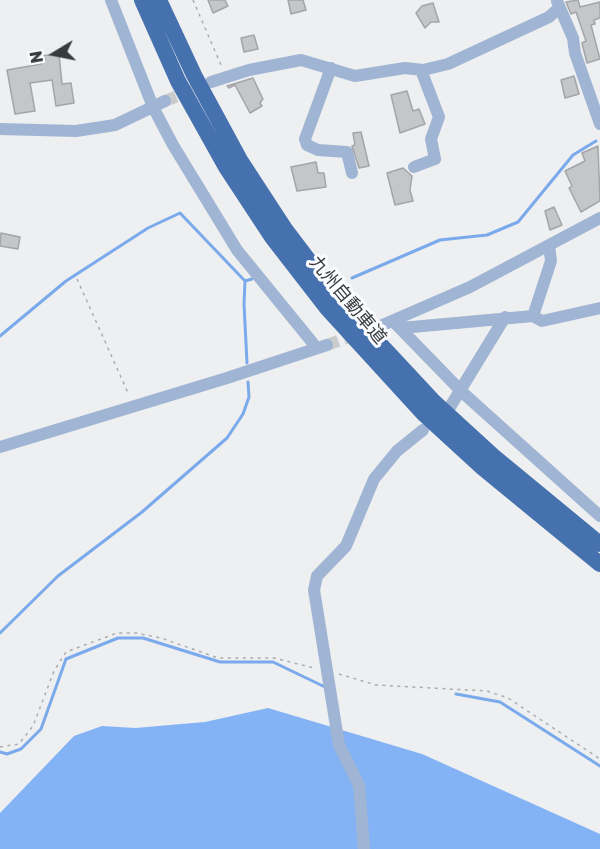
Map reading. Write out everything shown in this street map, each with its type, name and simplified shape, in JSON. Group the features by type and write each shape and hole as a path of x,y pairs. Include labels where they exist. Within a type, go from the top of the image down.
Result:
{"highway":[{"name":"九州自動車道","path":"142,0 178,81 226,167 272,237 327,308 423,413 483,468 600,564"},
{"name":"九州自動車道","path":"159,0 194,75 240,159 285,229 338,299 434,402 493,456 600,544"}],"street":[{"path":"0,447 134,407 321,346 237,250 173,145 159,104 111,0"},
{"path":"212,82 249,70 301,60 355,76 448,64 549,17 558,4"},
{"path":"558,4 573,38 575,53 600,124"},
{"path":"331,68 305,138 307,145 318,150 347,152 352,173"},
{"path":"414,167 435,159 430,139 439,117 421,69"},
{"path":"0,129 76,131 115,124 159,104"},
{"path":"397,325 600,219"},
{"path":"533,316 551,261 549,245"},
{"path":"378,327 505,317 533,316 542,321 600,308"},
{"path":"450,407 462,392 505,317"},
{"path":"397,325 462,392 600,516"},
{"path":"364,849 358,785 339,745 314,590 317,576 346,546 374,479 398,451 423,430"}],"path":[{"path":"193,0 226,78"},
{"path":"77,279 134,407"},
{"path":"0,747 19,744 33,726 54,671 66,652 117,633 136,633 161,638 219,658 274,658 376,685 487,691 508,698 600,759"}],"shaded area":[{"path":"268,708 422,754 600,834 600,849 0,849 0,813 74,736 102,726 135,728 205,722"}],"building":[{"path":"208,0 225,0 228,6 213,13"},
{"path":"288,0 303,0 306,10 291,14"},
{"path":"578,0 580,7 600,2 600,18 594,20 595,24 591,25 600,59 587,63 582,43 586,41 576,12 571,14 566,2"},
{"path":"433,3 439,22 431,22 425,28 416,13 422,6"},
{"path":"254,35 258,49 244,52 241,38"},
{"path":"59,54 62,84 71,83 74,103 56,106 52,80 30,83 35,111 15,114 7,70 41,64 40,56"},
{"path":"574,76 579,94 565,98 561,80"},
{"path":"253,78 263,99 260,103 262,106 250,113 235,85 229,88 227,86"},
{"path":"407,91 413,111 419,109 425,124 400,133 391,95"},
{"path":"361,132 369,166 359,168 352,146 355,145 353,133"},
{"path":"598,146 600,201 581,212 569,188 572,186 565,171 585,161 582,153"},
{"path":"316,162 318,173 324,173 326,187 297,191 291,167"},
{"path":"403,168 412,176 410,190 413,201 395,205 387,173"},
{"path":"554,207 562,225 550,230 545,211"},
{"path":"1,233 20,237 18,249 0,246"}],"waterway":[{"path":"352,278 440,240 487,235 518,222 573,155 596,141"},
{"path":"0,336 66,281 148,228 180,213 245,281 247,363"},
{"path":"245,281 252,279"},
{"path":"0,633 58,576 142,512 227,438 243,414 249,397 248,382"},
{"path":"0,752 7,754 21,749 41,729 66,659 118,638 143,638 220,662 273,662 325,687"},
{"path":"456,694 500,702 600,766"}],"tunnel":[{"path":"165,101 208,84"},
{"path":"327,345 360,333"}]}
